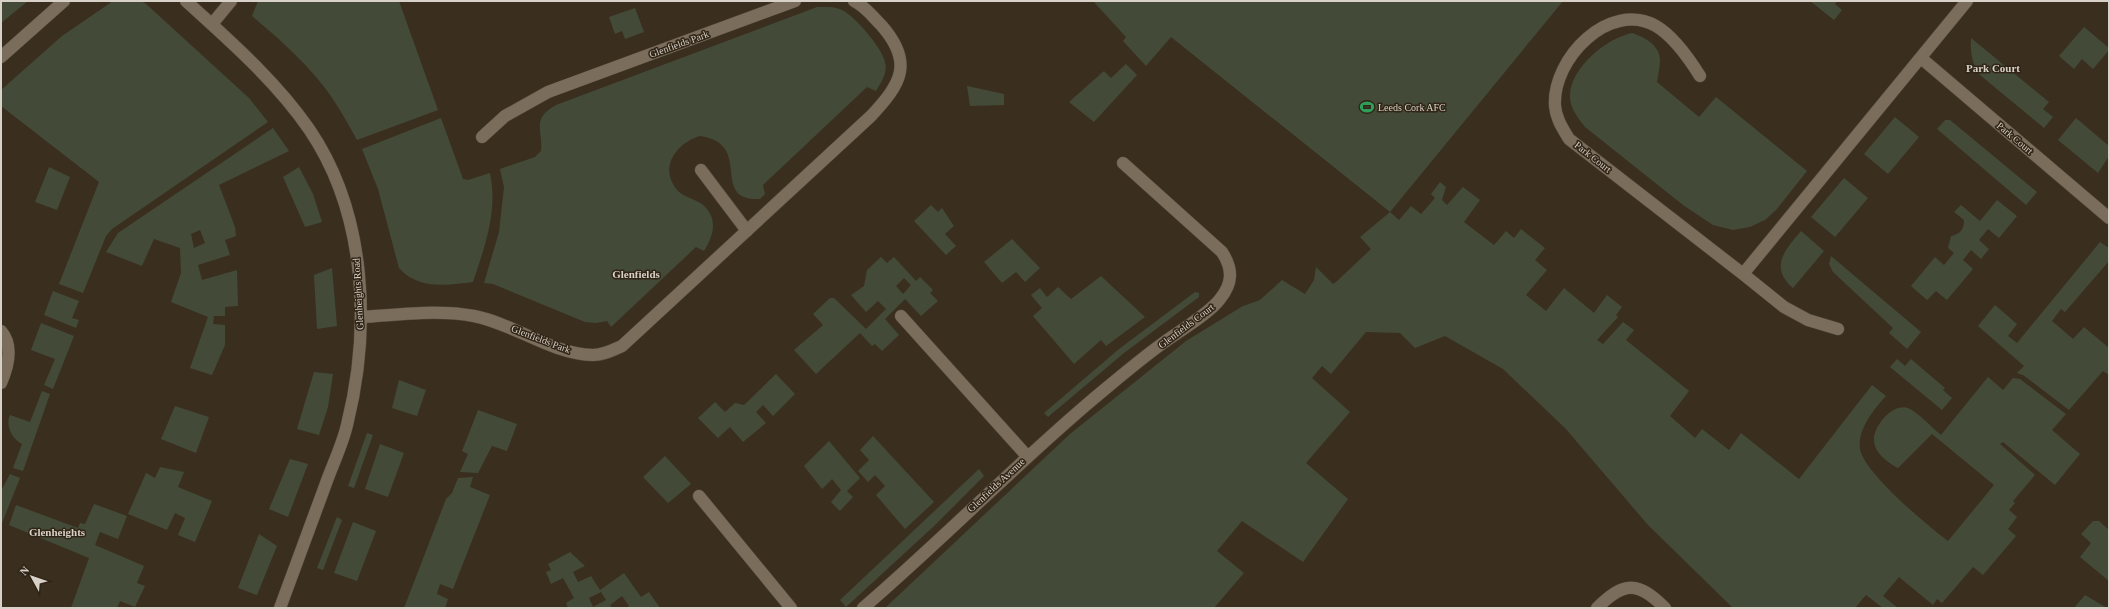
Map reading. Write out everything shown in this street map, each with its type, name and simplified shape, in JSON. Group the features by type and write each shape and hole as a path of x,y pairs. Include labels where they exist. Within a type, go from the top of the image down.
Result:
{"street":[{"path":"1,56 64,1"},
{"name":"Glenheights Road","path":"186,1 212,24 291,105 309,130 338,186 349,220 358,265 361,317 357,380 346,428 280,608"},
{"path":"212,24 231,1"},
{"name":"Glenfields Park","path":"482,137 505,116 548,92 795,1"},
{"name":"Glenfields Park","path":"361,317 422,314 474,316 497,322 573,352 594,355 609,352 622,346 871,116 889,97 898,78 901,56 894,40 864,7 854,1"},
{"path":"1744,274 1967,1"},
{"name":"Park Court","path":"1700,76 1685,53 1657,26 1635,19 1613,23 1588,36 1569,59 1557,83 1555,106 1559,123 1569,139 1744,274 1784,307 1808,320 1838,329"},
{"name":"Park Court","path":"1921,58 2109,218"},
{"name":"Glenfields Court","path":"1027,456 1148,354 1220,300 1228,287 1231,275 1229,262 1222,252 1123,163"},
{"path":"701,170 747,231"},
{"name":"Glenfields Avenue","path":"863,608 900,576 1027,456 901,316"},
{"path":"1,331 9,346 9,357 1,383"},
{"path":"699,496 791,608"},
{"path":"1597,608 1609,596 1625,587 1645,591 1665,608"}],"green space":[{"path":"1,1 28,1 1,23"},
{"path":"113,1 140,1 145,3 249,98 268,122 112,229 106,236 83,293 59,284 99,182 1,106 1,90 62,36"},
{"path":"258,1 399,1 438,110 357,140 336,103 313,74 288,48 252,16"},
{"name":"Leeds Cork AFC","path":"1093,1 1563,1 1390,212 1171,37 1146,66 1123,41 1126,37"},
{"path":"1810,1 1837,1 1835,4 1842,10 1834,20"},
{"path":"817,7 833,7 842,10 861,25 874,41 883,56 886,70 882,81 876,91 867,87 763,185 765,194 760,199 745,197 736,191 729,160 725,150 716,141 700,136 691,139 684,144 672,158 670,175 679,192 704,206 710,214 713,230 704,251 696,247 611,327 607,321 596,323 585,322 493,284 484,283 499,232 504,187 500,169 535,157 541,151 540,125 543,115 548,110 556,105"},
{"path":"635,8 644,32 625,39 622,31 615,34 609,17"},
{"path":"2084,27 2109,48 2109,50 2093,69 2082,59 2074,69 2059,56"},
{"path":"1632,33 1646,39 1657,50 1660,60 1657,82 1699,117 1716,97 1807,171 1776,210 1765,220 1750,227 1733,230 1713,225 1683,205 1585,127 1574,112 1570,95 1572,85 1583,64 1602,47 1622,36"},
{"path":"1971,38 2049,102 2043,109 2053,117 2044,128 1980,75 1972,58"},
{"path":"1126,64 1137,75 1094,122 1069,102 1104,71 1111,78"},
{"path":"967,86 1004,94 1004,105 970,106"},
{"path":"1895,117 1919,137 1888,174 1864,154"},
{"path":"441,118 463,179 468,180 490,173 492,201 489,228 473,282 443,285 424,283 415,280 399,268 378,189 362,149"},
{"path":"2076,118 2109,146 2109,156 2098,173 2058,140"},
{"path":"1945,120 1950,120 2037,192 2026,205 1937,129"},
{"path":"273,128 289,151 219,185 235,227 236,236 225,240 230,255 198,265 202,280 237,270 238,306 225,307 225,316 214,316 213,324 225,325 225,345 212,375 190,368 208,317 171,302 181,273 180,248 154,239 142,266 106,252 118,233","holes":["200,230 205,243 194,248 191,234"]},
{"path":"49,167 70,177 57,210 35,202"},
{"path":"299,167 313,194 322,222 305,227 283,177"},
{"path":"1844,178 1868,198 1835,237 1811,217"},
{"path":"1440,182 1446,187 1442,200 1447,205 1463,187 1480,200 1464,222 1494,245 1506,231 1514,238 1521,229 1545,248 1535,260 1547,270 1526,295 1546,311 1564,288 1594,313 1607,295 1622,307 1616,315 1618,317 1597,340 1603,344 1623,322 1634,330 1626,340 1689,391 1670,416 1695,438 1702,429 1729,450 1741,433 1799,479 1872,385 1886,396 1867,420 1861,435 1860,449 1864,459 1884,485 1926,524 1948,541 1994,485 1932,434 1898,468 1889,463 1878,452 1874,443 1874,438 1878,426 1892,411 1904,407 1910,409 1941,435 1988,377 2003,390 2013,378 2020,379 2066,414 2052,430 2080,454 2055,485 2003,442 2000,444 2035,475 2013,501 2015,503 2009,510 2017,517 2008,529 2016,536 1983,575 1973,567 1942,603 1937,599 1933,605 1899,577 1883,596 1898,608 1883,608 1866,595 1855,608 1733,608 1648,525 1565,428 1503,369 1445,336 1415,348 1400,333 1366,332 1331,374 1322,366 1312,378 1350,412 1306,463 1348,499 1303,562 1242,521 1217,551 1244,573 1214,608 885,608 1070,434 1186,341 1243,306 1260,300 1282,280 1305,294 1314,280 1316,267 1333,284 1371,249 1360,237 1390,212 1399,220 1411,206 1421,214 1435,198 1431,194"},
{"path":"1997,200 2017,216 1999,238 1988,229 1979,240 1989,249 1981,259 1971,250 1963,260 1973,269 1947,300 1936,291 1927,300 1911,286 1935,257 1944,265 1954,253 1948,248 1951,236 1961,231 1964,220 1954,212 1961,205 1980,221"},
{"path":"931,205 938,212 942,208 954,226 945,234 956,246 946,255 914,221"},
{"path":"1801,231 1824,251 1793,288 1782,273 1781,266 1785,252"},
{"path":"1012,239 1040,268 1025,282 1016,272 1002,283 984,262"},
{"path":"2100,242 2109,248 2109,261 2065,312 2061,309 2052,321 2073,339 2084,327 2109,348 2109,375 2103,371 2069,410 2023,375 2017,373 2024,366 1978,326 1995,305 2017,324 2008,336 2017,343"},
{"path":"1831,256 1921,332 1907,349 1889,333 1893,328 1833,272 1829,264"},
{"path":"881,257 887,263 894,257 916,281 920,277 933,290 930,293 938,301 921,316 905,299 885,319 899,335 882,351 875,344 872,346 860,333 816,374 794,350 823,325 813,314 830,298 834,298 866,329 886,309 878,301 866,312 851,295 864,286 867,270","holes":["904,278 911,285 903,294 896,286"]},
{"path":"332,268 337,326 317,329 314,275"},
{"path":"1101,276 1145,317 1106,346 1101,340 1074,364 1033,316 1042,308 1031,295 1040,288 1047,297 1058,287 1071,299"},
{"path":"53,291 79,301 72,318 79,320 76,328 44,315"},
{"path":"1195,292 1199,293 1199,297 1124,353 1048,417 1044,413 1119,349"},
{"path":"41,323 74,336 53,389 44,385 55,359 31,350"},
{"path":"1897,359 1905,366 1911,359 1945,388 1943,390 1952,398 1942,410 1890,367"},
{"path":"314,372 333,374 328,407 319,435 297,429"},
{"path":"776,374 795,394 773,416 763,405 756,412 766,423 743,442 730,427 718,438 698,418 715,402 725,412 735,403 744,405"},
{"path":"399,380 426,390 417,416 392,408"},
{"path":"42,391 50,394 23,471 13,468 22,444 15,439 10,431 8,423 10,415 30,422"},
{"path":"175,406 209,417 196,453 161,439"},
{"path":"478,410 517,424 507,451 492,446 478,473 460,472 468,454 462,451"},
{"path":"367,433 373,435 354,488 348,486"},
{"path":"873,436 934,502 905,529 876,495 885,486 875,475 868,482 858,471 869,460 860,450"},
{"path":"829,441 860,478 847,491 853,497 840,511 831,502 841,490 832,479 822,489 804,466"},
{"path":"380,444 404,453 388,497 365,489"},
{"path":"665,456 691,484 668,503 643,477"},
{"path":"290,459 308,464 288,517 269,509"},
{"path":"160,467 184,472 178,487 212,501 195,542 178,535 185,518 175,513 167,530 128,514 146,473 155,478"},
{"path":"979,469 984,476 933,527 846,607 840,600"},
{"path":"10,474 20,478 2,523 1,491"},
{"path":"473,477 470,487 490,495 453,589 440,584 437,594 448,599 445,608 404,608 446,499 452,493 458,478"},
{"path":"94,504 127,516 118,539 100,532 95,545 144,566 137,583 145,586 135,607 120,601 117,608 71,608 89,558 9,525 16,505 78,528 80,523 85,524"},
{"path":"337,517 342,520 323,570 317,568"},
{"path":"2093,521 2099,521 2109,530 2109,581 2080,557 2091,543 2081,534"},
{"path":"353,522 376,531 357,581 334,573"},
{"path":"259,534 277,546 257,595 238,588"},
{"path":"570,552 585,566 573,572 578,582 591,576 600,590 624,573 641,597 649,592 660,608 626,608 629,606 622,596 610,605 612,608 568,608 566,603 574,598 563,578 551,584 546,572 551,570 548,564","holes":["601,592 606,600 593,607 589,598"]},
{"path":"2085,595 2107,608 2074,608"}],"place":[{"name":"Leeds Cork AFC","path":"1367,107"}],"district":[{"name":"Park Court","path":"1993,68"},
{"name":"Glenfields","path":"636,274"},
{"name":"Glenheights","path":"57,532"}]}
